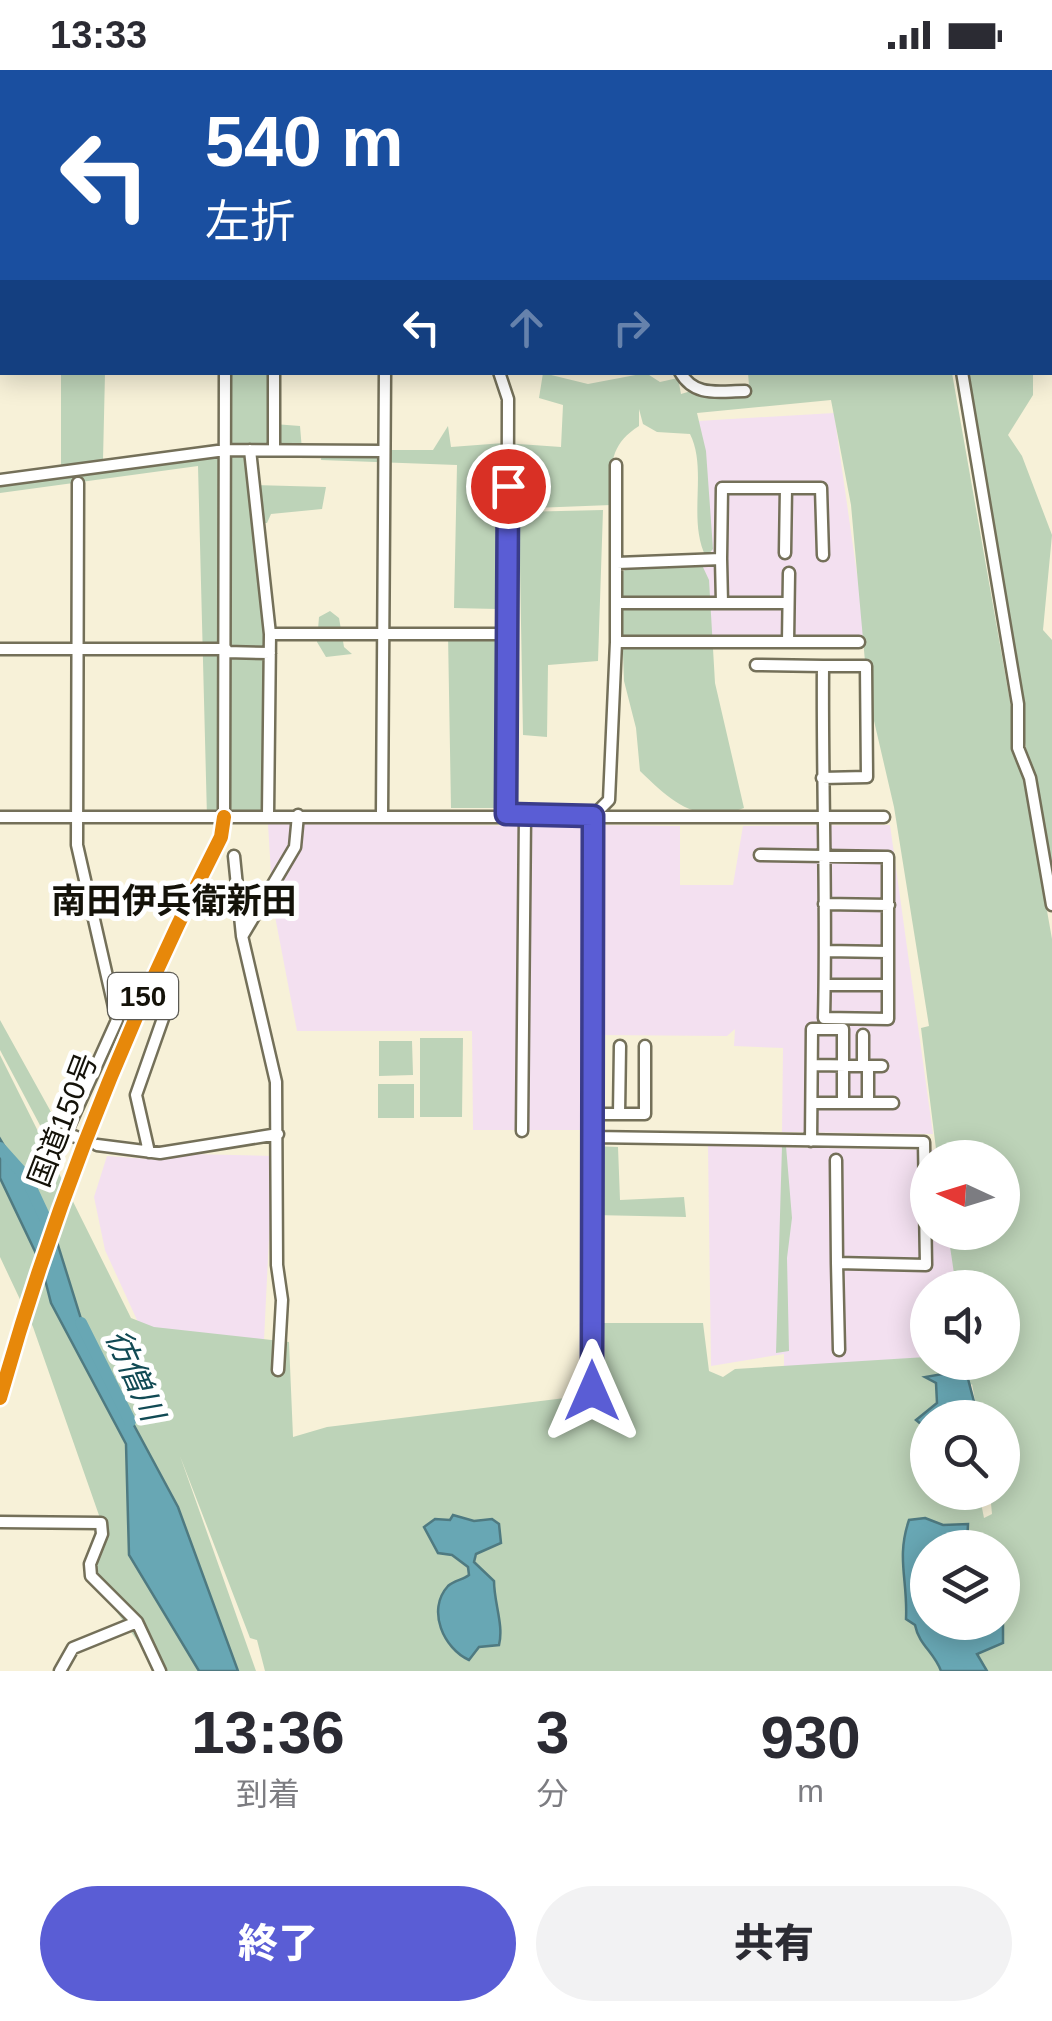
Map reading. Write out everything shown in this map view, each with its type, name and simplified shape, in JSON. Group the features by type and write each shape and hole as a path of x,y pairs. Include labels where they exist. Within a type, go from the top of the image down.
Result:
{"highway":[{"name":"国道150号","path":"0,1398 30,1290 69,1180 153,972 222,837 224,817"}],"street":[{"path":"224,817 225,375"},
{"path":"274,375 274,450"},
{"path":"382,815 385,375"},
{"path":"499,375 508,399 506,814"},
{"path":"682,375 688,387 700,392 746,391"},
{"path":"963,375 1018,704 1018,748 1030,778 1052,905"},
{"path":"0,480 225,450 383,451"},
{"path":"250,450 270,634 268,816"},
{"path":"592,1391 593,816 609,800 617,603 616,465"},
{"path":"76,1137 66,1134 118,1020 80,862 76,818 78,484"},
{"path":"722,603 722,488 821,488 823,555"},
{"path":"785,553 786,488"},
{"path":"617,563 721,560"},
{"path":"788,642 790,573"},
{"path":"617,603 787,603"},
{"path":"270,634 508,634"},
{"path":"616,642 859,642"},
{"path":"0,650 270,653"},
{"path":"756,665 866,666 867,777 822,778"},
{"path":"760,856 823,855 888,856 888,1019 824,1018 825,952 823,855 822,817 823,666"},
{"path":"522,1131 526,814"},
{"path":"242,936 295,847 298,816"},
{"path":"0,817 884,817"},
{"path":"234,856 242,936 276,1082 276,1266 282,1300 278,1370"},
{"path":"824,904 888,905"},
{"path":"825,952 888,952"},
{"path":"824,985 888,985"},
{"path":"149,1152 136,1095 167,1008"},
{"path":"811,1141 812,1030 844,1029 843,1102"},
{"path":"863,1035 868,1103"},
{"path":"620,1046 620,1114"},
{"path":"592,1114 644,1114 645,1046"},
{"path":"812,1066 882,1066"},
{"path":"812,1103 893,1103"},
{"path":"97,1145 149,1152 278,1134"},
{"path":"592,1137 924,1142 926,1265 837,1263"},
{"path":"836,1160 840,1350"},
{"path":"0,1522 101,1523 102,1534 90,1564 92,1576 137,1622 160,1671"},
{"path":"60,1671 73,1648 137,1622"}],"shaded area":[{"path":"834,413 866,637 624,637 624,565 713,564 698,421"},
{"path":"268,824 582,826 583,1130 473,1130 472,1031 297,1031 273,906"},
{"path":"600,825 680,826 680,885 733,885 743,826 890,825 933,1134 782,1132 783,1048 734,1046 735,1029 727,1036 599,1035"},
{"path":"708,1146 910,1150 910,1250 951,1250 954,1270 910,1270 910,1360 784,1372 784,1354 711,1366"},
{"path":"192,1154 273,1156 264,1340 142,1331 105,1250 94,1197 107,1156 162,1160"}],"green space":[{"path":"61,375 105,375 103,460 61,466"},
{"path":"227,375 273,375 274,424 300,426 302,450 250,450 253,485 326,487 322,509 271,514 267,523 257,523 266,634 268,815 207,817 198,466 0,493 0,480 77,476 224,450"},
{"path":"543,375 588,384 635,375 649,375 660,382 678,378 681,394 691,391 683,375 707,390 749,385 748,375 952,375 1052,939 1052,1671 265,1671 257,1640 250,1638 180,1456 256,1671 159,1671 91,1576 101,1521 33,1327 0,1257 0,1055 131,1318 154,1327 289,1342 293,1437 327,1427 606,1393 604,1323 703,1323 709,1371 723,1377 735,1369 910,1358 910,1380 1020,1380 1020,1270 953,1270 951,1250 1020,1250 1020,1140 935,1140 921,1028 929,1026 894,807 868,695 851,505 831,400 697,413 706,451 713,549 706,557 698,527 697,463 690,434 657,432 643,424 639,409 639,426 621,442 613,460 611,505 508,509 507,463 498,465 497,609 454,608 457,465 321,460 322,450 433,450 448,426 451,447 504,443 561,447 563,405 539,398"},
{"path":"963,375 1033,375 1033,395 1008,435 1022,456 1052,535 1043,630 1052,640 1052,903"},
{"path":"603,510 598,661 548,665 547,737 523,735 519,512"},
{"path":"673,560 702,565 709,580 715,683 744,808 727,813 687,808 640,771 636,728 624,681 620,574 631,565"},
{"path":"330,611 339,618 344,647 352,654 326,657 317,642 319,617"},
{"path":"448,634 501,634 506,808 451,808"},
{"path":"0,1020 61,1130 63,1147 51,1146 0,1050"},
{"path":"420,1038 463,1038 462,1117 420,1117"},
{"path":"379,1041 412,1041 413,1075 379,1076"},
{"path":"378,1084 414,1084 414,1118 378,1118"},
{"path":"593,1146 618,1147 620,1200 684,1197 686,1217 594,1215"},
{"path":"782,1146 786,1146 792,1218 787,1258 789,1351 776,1353"}],"water":[{"path":"0,1139 52,1226 87,1338 178,1507 238,1671 199,1671 129,1555 126,1444 51,1303 41,1264 0,1178"},
{"path":"930,1380 968,1380 974,1400 937,1400 936,1383"},
{"path":"453,1515 474,1521 492,1519 499,1524 501,1543 476,1554 474,1562 494,1581 499,1645 479,1647 469,1660 452,1647 438,1617 442,1596 450,1584 469,1575 468,1567 452,1555 438,1553 424,1527 435,1519 450,1520"},
{"path":"925,1518 943,1525 968,1524 968,1530 910,1530 910,1622 906,1619 903,1558 909,1520"},
{"path":"921,1640 1003,1640 977,1654 987,1671 941,1671"}],"waterway":[{"name":"彷僧川","path":"0,1148 26,1177 54,1237"},
{"name":"彷僧川","path":"81,1323 130,1421"}],"district":[{"name":"南田伊兵衛新田","path":"174,901"}],"route":[{"path":"508,486 506,814 593,816 592,1391"}]}
